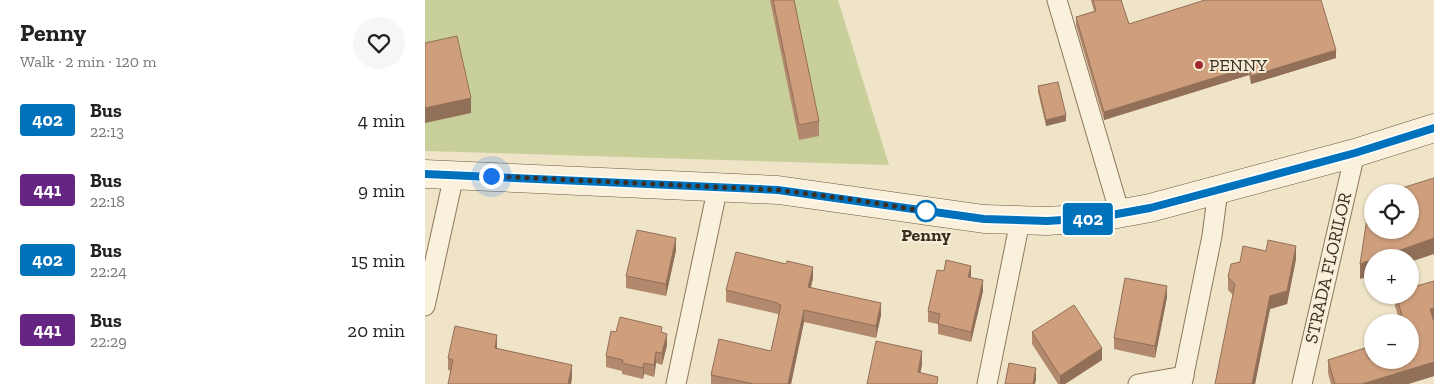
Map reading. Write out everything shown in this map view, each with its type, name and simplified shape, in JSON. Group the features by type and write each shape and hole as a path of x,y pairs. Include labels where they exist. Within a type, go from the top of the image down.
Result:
{"main road":[{"path":"425,174 778,190 984,219 1021,221 1074,220 1150,208 1355,153 1434,128"}],"street":[{"path":"1057,0 1120,214"},
{"name":"STRADA FLORILOR","path":"1302,384 1355,153"},
{"path":"425,306 454,174"},
{"path":"676,384 718,186"},
{"path":"1138,384 1183,380 1212,236 1218,190"},
{"path":"987,384 1021,221"}],"green space":[{"path":"425,0 838,0 889,165 425,151"}],"building":[{"path":"773,0 794,0 819,121 799,125"},
{"name":"PENNY","path":"1093,0 1121,0 1129,24 1205,0 1321,0 1336,50 1251,76 1249,67 1104,112 1076,17 1096,11"},
{"path":"457,36 471,98 425,108 425,43"},
{"path":"1058,82 1066,115 1046,120 1038,86"},
{"path":"1434,178 1434,238 1403,249 1364,249 1364,262 1360,264 1364,238 1419,239 1419,184 1415,184"},
{"path":"637,230 676,238 666,284 626,276"},
{"path":"1268,240 1296,246 1287,291 1270,296 1252,384 1215,384 1235,284 1228,277 1231,264 1240,262 1243,246 1266,251"},
{"path":"736,252 786,264 787,261 813,267 808,287 881,303 876,326 804,310 788,384 754,384 711,375 719,339 771,351 781,305 726,290"},
{"path":"946,260 971,266 968,277 983,280 971,332 938,324 940,314 928,311 937,270 944,271"},
{"path":"1125,278 1167,286 1155,346 1114,338"},
{"path":"1434,281 1434,308 1430,309 1434,322 1434,362 1419,367 1419,314 1402,314 1399,304 1419,304 1419,285"},
{"path":"1074,305 1102,348 1060,376 1032,332"},
{"path":"620,317 662,327 661,332 667,334 662,353 656,352 654,365 644,363 643,368 622,363 623,360 606,356 611,331 616,332"},
{"path":"455,326 497,335 495,348 572,365 568,384 448,384 453,360 448,358"},
{"path":"876,341 922,351 918,372 938,377 937,384 867,384"},
{"path":"1364,348 1364,369 1411,369 1362,384 1335,384 1328,360"},
{"path":"1009,363 1036,368 1033,384 1005,384"}],"bus line":[{"name":"402","path":"425,174 778,190 984,219 1021,221 1074,220 1150,208 1355,153 1434,128"}],"place":[{"name":"PENNY","path":"1199,65"},
{"name":"Penny","path":"926,211"}],"route":[{"path":"491,176 778,190 930,212 926,211"}]}
